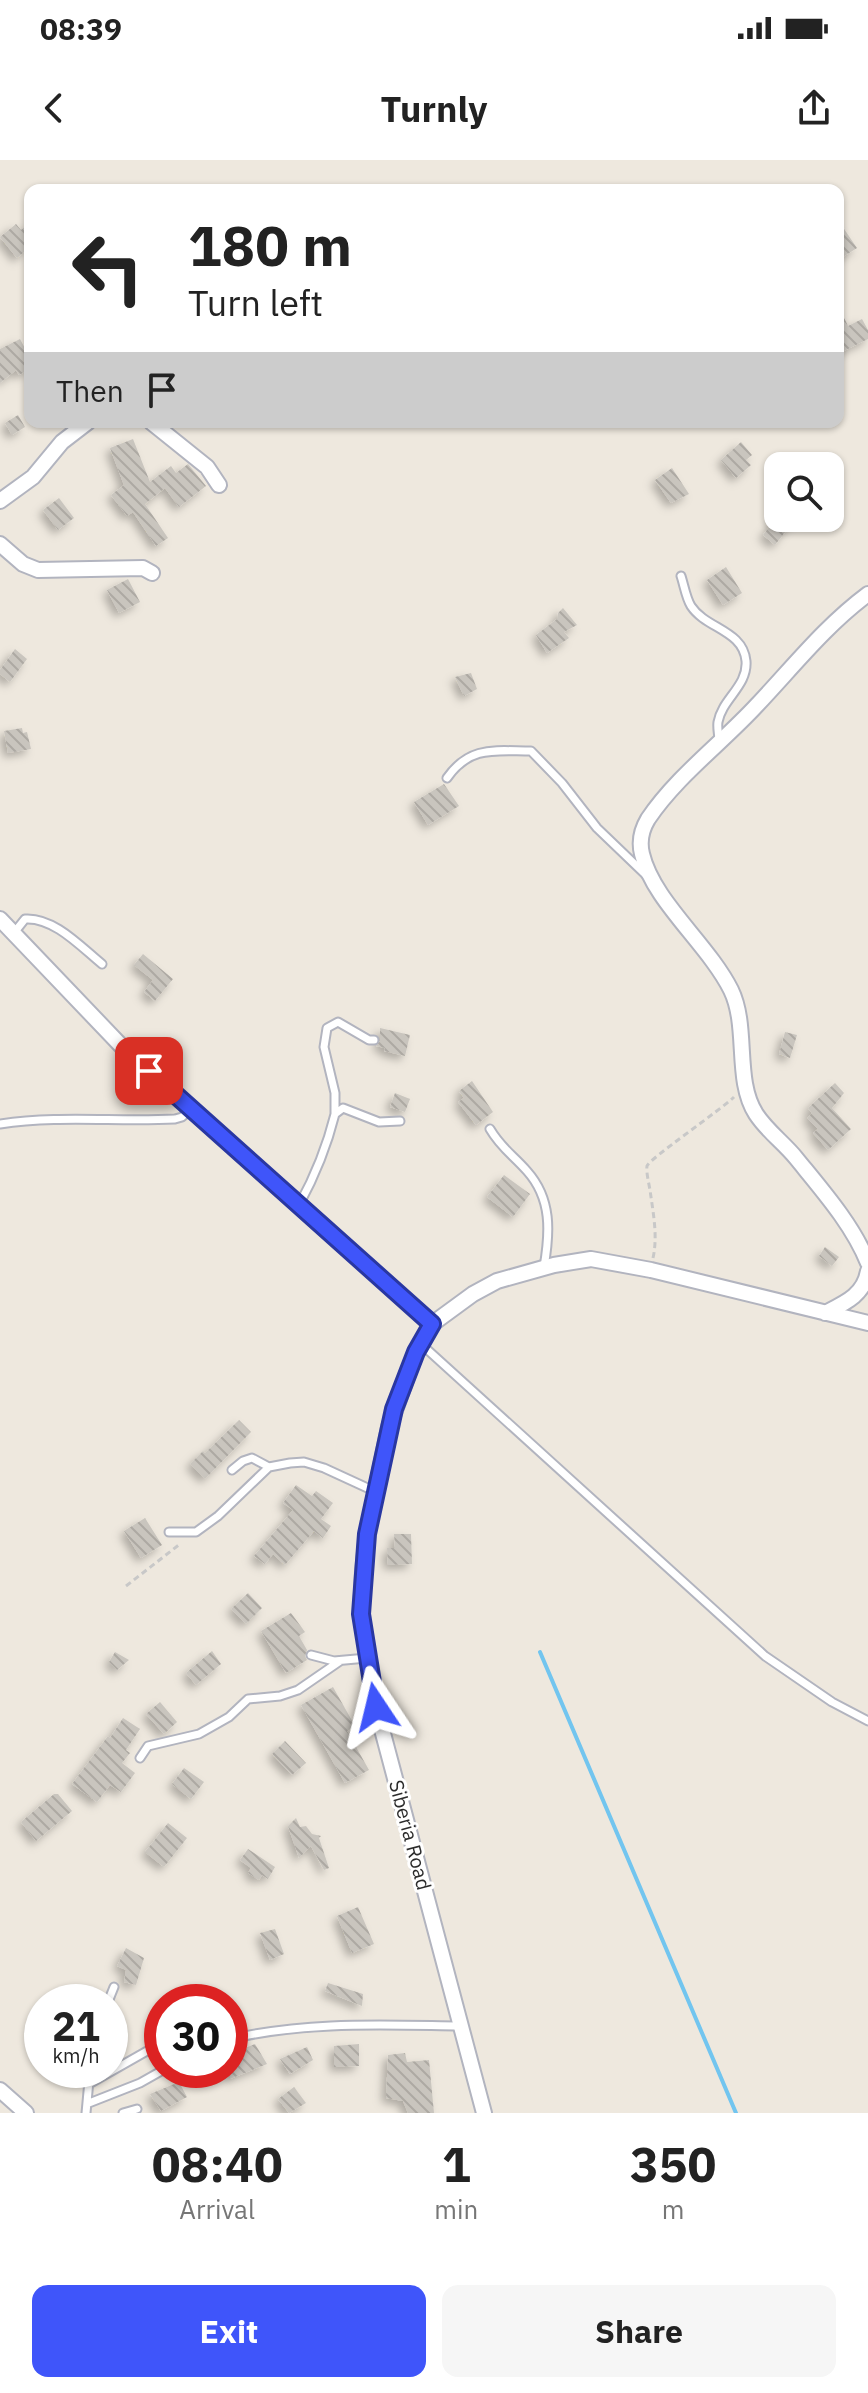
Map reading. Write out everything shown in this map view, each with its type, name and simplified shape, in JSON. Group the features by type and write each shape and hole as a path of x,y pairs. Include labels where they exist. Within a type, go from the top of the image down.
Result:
{"street":[{"path":"0,501 33,477 62,442 80,428"},
{"path":"159,428 199,460 219,485"},
{"path":"0,544 19,561 38,570 143,568 152,573"},
{"path":"868,594 848,609 672,790 647,821 641,836 641,852 651,879 720,970 732,993 739,1013 748,1099 755,1113 795,1157 837,1211 861,1246 868,1263"},
{"path":"0,919 128,1053 432,1324 497,1281 544,1267 591,1259 651,1270 868,1323"},
{"path":"825,1313 857,1295 866,1283 868,1271"},
{"name":"Siberia Road","path":"432,1324 420,1343 394,1409 363,1571 361,1614 376,1707 484,2113"},
{"path":"0,2090 26,2113"}],"lane":[{"path":"681,576 691,606 714,626 729,633 746,658 741,683 718,722 719,743"},
{"path":"447,778 453,768 478,751 531,751 562,783 597,828 651,879"},
{"path":"13,934 25,919 38,918 102,964"},
{"path":"299,1205 329,1139 335,1114 335,1093 324,1047 327,1028 338,1022 374,1040"},
{"path":"335,1114 343,1108 379,1122 400,1121"},
{"path":"0,1124 67,1118 175,1119 191,1109"},
{"path":"490,1129 501,1148 525,1169 545,1197 548,1245 544,1267"},
{"path":"420,1343 765,1656 832,1702 868,1721"},
{"path":"232,1470 252,1458 269,1467"},
{"path":"169,1532 196,1532 218,1516 269,1467 304,1462 359,1482 376,1492"},
{"path":"311,1655 340,1661 368,1658"},
{"path":"140,1758 148,1746 199,1734 229,1717 248,1699 280,1696 298,1690 340,1661"},
{"path":"248,2035 275,2028 348,2024 461,2026"},
{"path":"89,2103 144,2081"},
{"path":"86,2113 89,2088"},
{"path":"123,2113 137,2109"}],"path":[{"path":"651,1270 655,1248 647,1166 653,1157 730,1102 746,1082"},
{"path":"126,1586 196,1532"}],"building":[{"path":"16,224 21,230 24,227 24,252 17,258 0,237"},
{"path":"844,229 857,248 844,256"},
{"path":"844,318 848,326 862,319 868,330 868,339 844,351"},
{"path":"20,339 24,347 24,372 19,375 16,370 0,383 0,349"},
{"path":"18,415 24,428 12,435 5,423"},
{"path":"133,439 150,482 171,466 176,473 188,464 206,486 179,507 165,488 145,504 168,538 156,546 133,512 127,516 111,495 124,485 110,448"},
{"path":"741,442 752,455 746,460 751,465 736,478 721,460"},
{"path":"672,468 689,494 671,503 655,480"},
{"path":"59,498 74,518 58,530 43,510"},
{"path":"765,532 785,532 775,545 763,535"},
{"path":"726,567 742,593 723,605 707,580"},
{"path":"128,579 140,602 119,613 107,590"},
{"path":"563,608 577,625 564,632 569,638 547,653 536,635 557,619"},
{"path":"15,649 27,659 10,682 0,674 0,670"},
{"path":"471,673 477,689 464,696 455,677"},
{"path":"22,728 23,733 27,732 31,749 8,753 4,731"},
{"path":"444,784 459,806 428,825 414,802"},
{"path":"143,954 173,979 155,1001 144,992 153,980 134,965"},
{"path":"380,1028 410,1035 405,1056 376,1046 380,1041"},
{"path":"785,1032 797,1035 790,1058 779,1054"},
{"path":"472,1081 493,1112 476,1125 458,1102 464,1098 459,1091"},
{"path":"835,1083 844,1093 832,1108 851,1129 828,1150 813,1133 818,1129 807,1118 812,1113 808,1108"},
{"path":"395,1093 410,1099 405,1112 390,1107"},
{"path":"504,1175 530,1194 513,1217 487,1197"},
{"path":"825,1247 839,1257 832,1266 819,1256"},
{"path":"239,1420 251,1432 205,1479 190,1464"},
{"path":"296,1485 312,1496 316,1491 333,1503 321,1519 331,1526 323,1538 314,1531 285,1565 273,1554 265,1564 254,1556 293,1510 283,1503"},
{"path":"145,1518 162,1545 141,1558 124,1531"},
{"path":"394,1534 411,1534 412,1564 388,1565 387,1548 395,1548"},
{"path":"248,1593 262,1608 246,1624 231,1609"},
{"path":"291,1613 305,1632 299,1636 307,1650 307,1660 286,1673 261,1631"},
{"path":"212,1651 221,1664 196,1685 186,1673"},
{"path":"115,1652 129,1660 117,1670 109,1662"},
{"path":"333,1687 355,1726 347,1731 369,1770 345,1783 301,1705"},
{"path":"160,1702 177,1722 164,1734 146,1714"},
{"path":"123,1718 140,1729 126,1750 130,1753 122,1763 135,1773 121,1792 110,1785 97,1802 72,1784"},
{"path":"285,1741 306,1763 292,1775 272,1754"},
{"path":"184,1768 204,1782 191,1799 172,1784"},
{"path":"54,1794 58,1794 72,1811 36,1841 21,1822"},
{"path":"296,1818 300,1827 306,1826 312,1834 321,1836 319,1838 329,1868 324,1870 311,1846 299,1858 288,1826"},
{"path":"168,1823 187,1838 164,1867 145,1852"},
{"path":"248,1849 275,1867 268,1879 262,1875 259,1880 248,1873 251,1868 240,1860"},
{"path":"358,1907 374,1944 352,1953 337,1916"},
{"path":"275,1929 284,1954 270,1960 260,1933"},
{"path":"126,1948 144,1958 136,1985 124,1982 126,1970 117,1966"},
{"path":"328,1983 363,1994 362,2006 325,1991"},
{"path":"255,2044 267,2064 248,2072 248,2047"},
{"path":"359,2044 359,2066 334,2067 334,2046"},
{"path":"307,2047 313,2060 290,2074 280,2059"},
{"path":"405,2053 407,2062 429,2060 434,2113 408,2113 403,2101 386,2098 388,2055"},
{"path":"294,2087 306,2103 289,2113 278,2099"},
{"path":"164,2088 182,2088 187,2097 161,2111 150,2094"}],"waterway":[{"path":"540,1652 736,2113"}],"route":[{"path":"149,1071 432,1324 403,1381 394,1409 367,1534 361,1614 376,1707"}]}
